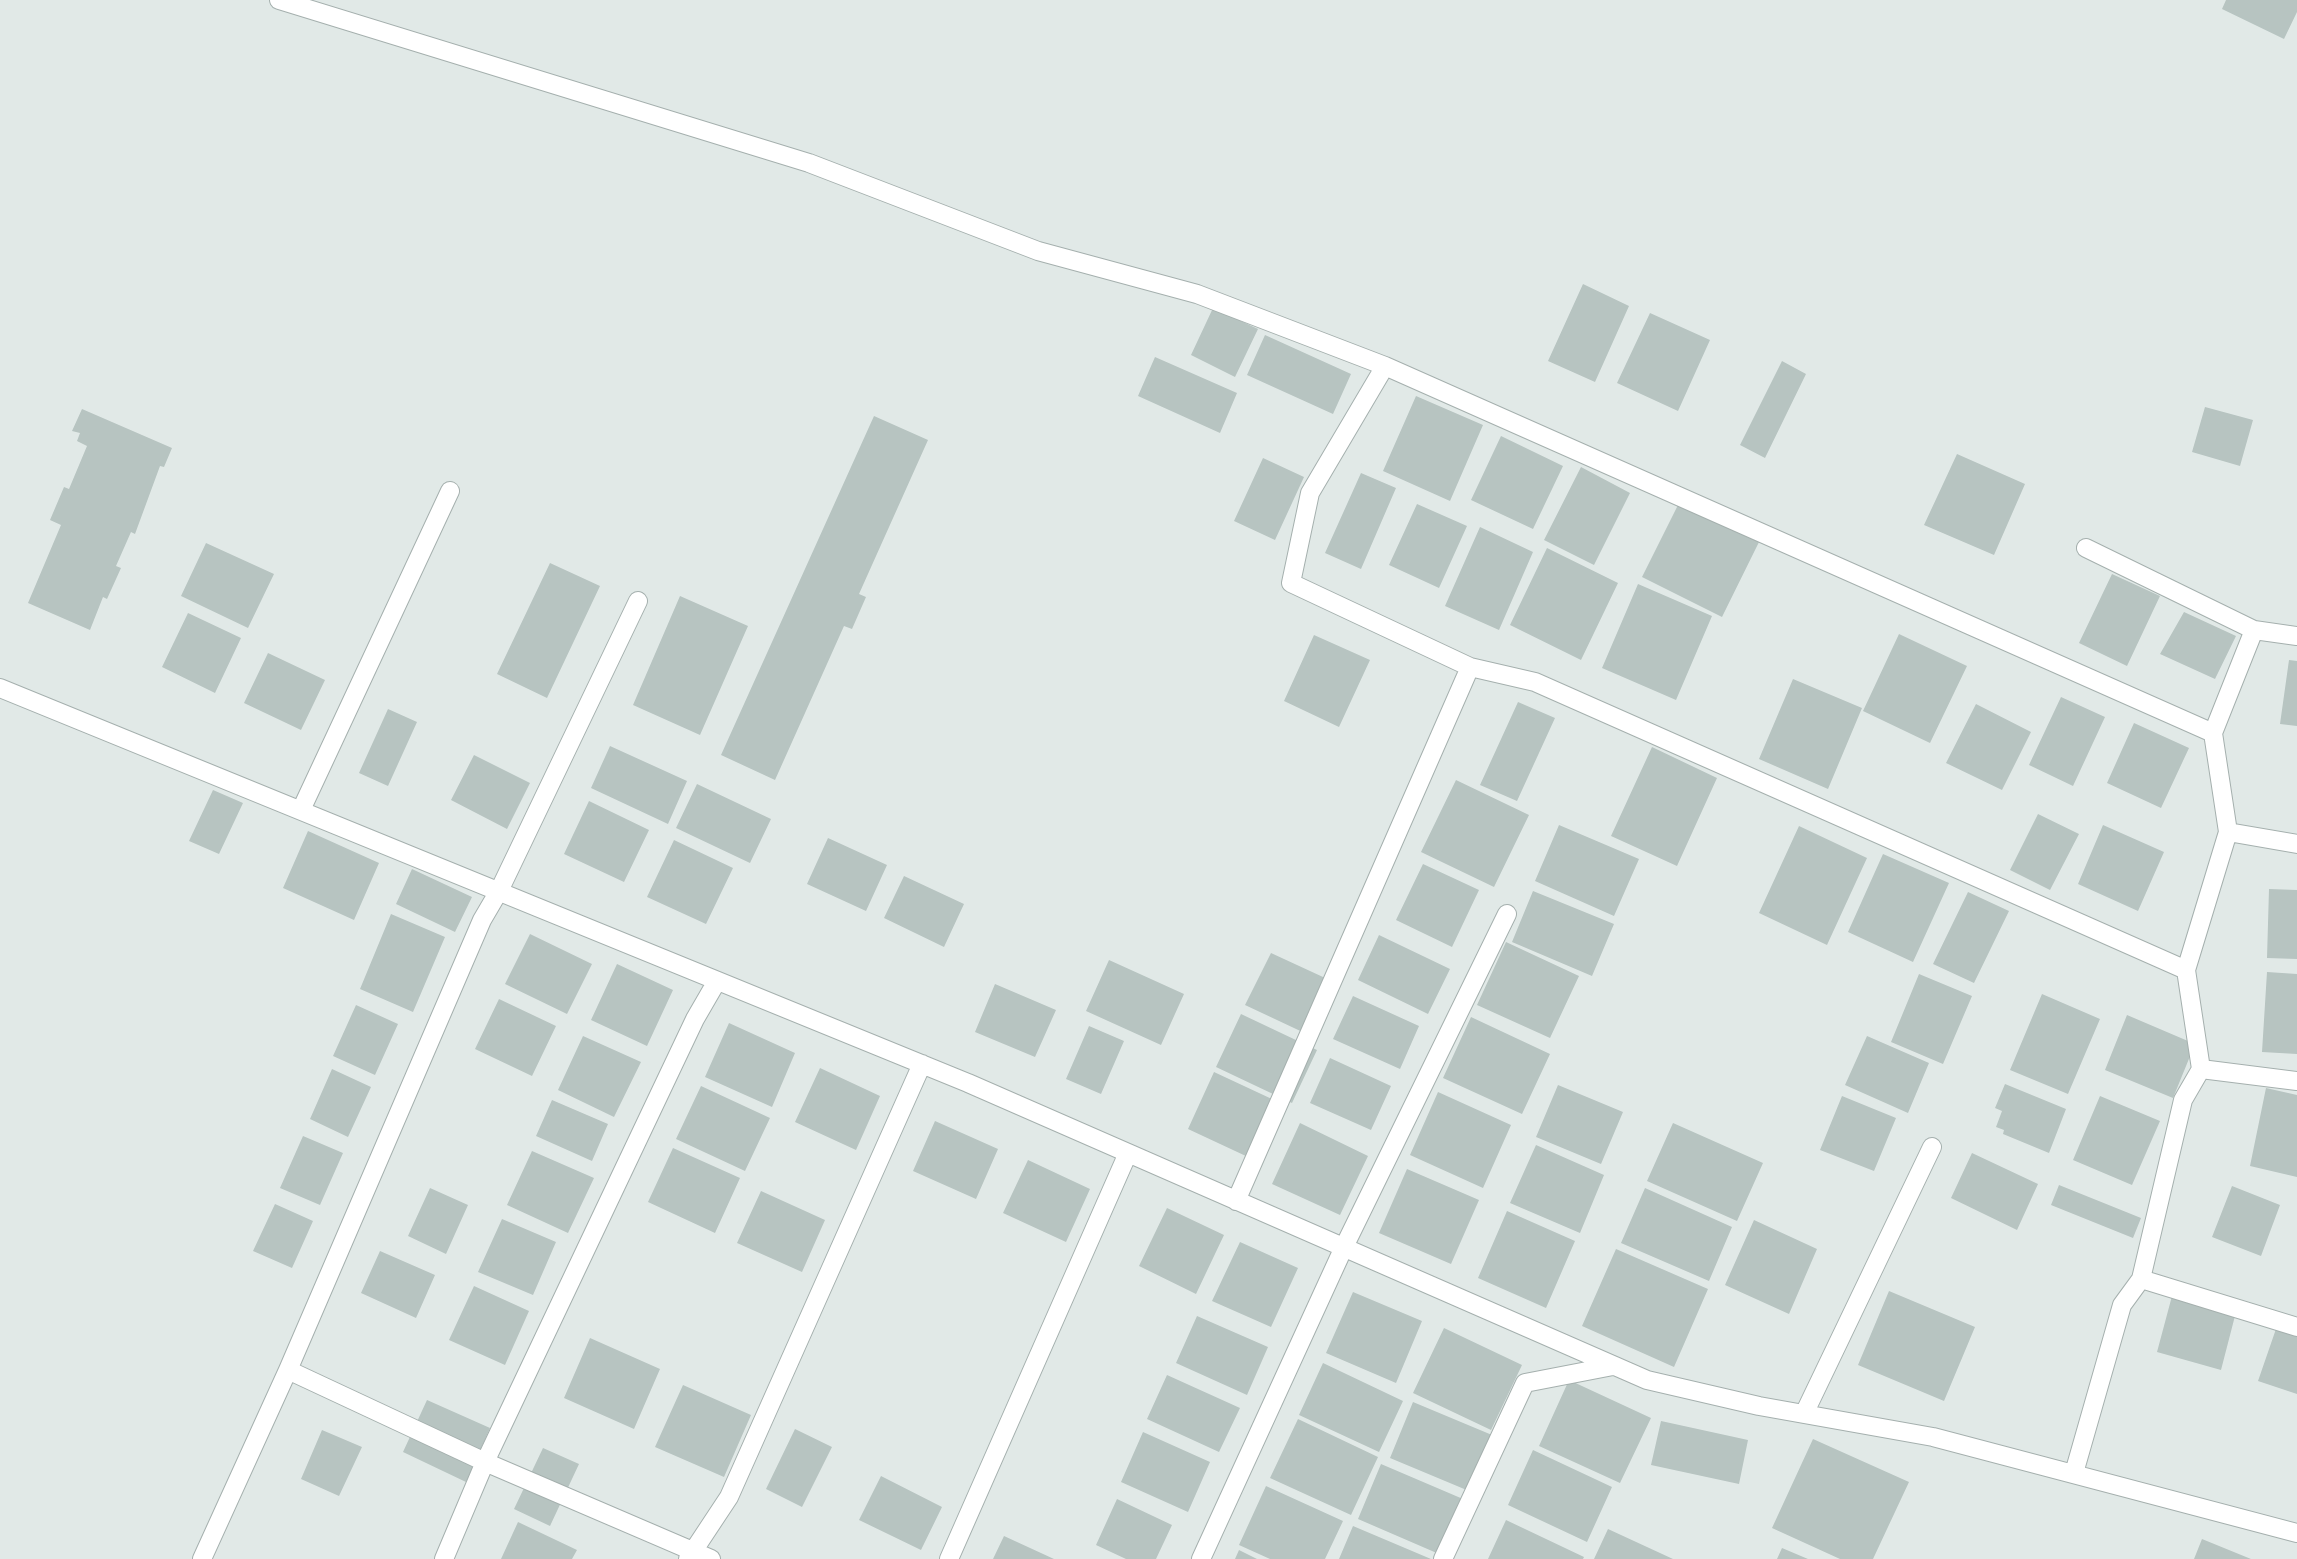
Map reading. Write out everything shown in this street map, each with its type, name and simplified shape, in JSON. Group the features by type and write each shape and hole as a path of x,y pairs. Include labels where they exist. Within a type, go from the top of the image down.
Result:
{"street":[{"path":"279,0 808,163 1038,251 1197,294 1385,366 2213,734"},
{"path":"1385,366 1310,493 1291,583 1470,667 1535,682 2186,970"},
{"path":"301,810 450,491"},
{"path":"2086,548 2254,630 2297,636"},
{"path":"202,1559 288,1370 482,920 499,891 638,602"},
{"path":"2074,1473 2122,1305 2141,1280 2184,1100 2201,1069 2186,970 2228,832 2213,734 2254,630"},
{"path":"1236,1201 1470,667"},
{"path":"0,688 922,1064 1647,1380 1804,1414 1933,1437 2297,1533"},
{"path":"2228,832 2297,844"},
{"path":"1201,1559 1344,1247 1507,914"},
{"path":"444,1559 485,1462 695,1019 717,981"},
{"path":"690,1555 729,1497 922,1064"},
{"path":"2201,1069 2297,1081"},
{"path":"1804,1414 1932,1147"},
{"path":"949,1559 1128,1153"},
{"path":"2141,1280 2297,1327"},
{"path":"1443,1559 1525,1383 1613,1366"},
{"path":"288,1370 690,1555 711,1559"}],"building":[{"path":"2226,0 2297,0 2297,12 2284,39 2222,9"},
{"path":"1583,284 1629,306 1595,382 1548,361"},
{"path":"1213,308 1258,329 1235,377 1191,355"},
{"path":"1650,313 1710,340 1678,411 1617,383"},
{"path":"1265,335 1351,374 1333,414 1247,375"},
{"path":"1155,357 1237,393 1220,433 1138,396"},
{"path":"1782,361 1806,374 1765,458 1740,445"},
{"path":"1416,396 1483,425 1450,501 1383,471"},
{"path":"2205,407 2253,420 2240,466 2192,452"},
{"path":"82,409 172,448 164,467 160,466 135,534 131,532 116,566 121,568 107,599 103,597 90,630 28,603 61,525 50,520 64,487 69,489 87,446 77,441 80,433 72,431"},
{"path":"874,416 928,440 859,594 866,597 852,629 844,626 775,780 721,755"},
{"path":"1501,436 1563,466 1533,529 1471,500"},
{"path":"1957,454 2025,484 1994,555 1924,525"},
{"path":"1263,458 1304,477 1275,540 1234,521"},
{"path":"1581,467 1630,493 1594,565 1544,540"},
{"path":"1361,473 1396,488 1361,569 1325,553"},
{"path":"1679,503 1759,542 1722,617 1642,577"},
{"path":"1417,504 1467,526 1439,588 1389,565"},
{"path":"1480,527 1533,552 1499,630 1445,606"},
{"path":"206,543 274,574 248,628 181,596"},
{"path":"1547,548 1618,583 1581,660 1510,625"},
{"path":"550,563 600,586 547,698 497,674"},
{"path":"2112,574 2160,596 2127,666 2079,643"},
{"path":"1638,584 1712,616 1676,700 1602,668"},
{"path":"680,596 748,626 700,735 633,705"},
{"path":"2184,612 2236,636 2215,679 2160,654"},
{"path":"188,613 241,638 215,693 162,667"},
{"path":"1899,634 1967,666 1930,743 1863,711"},
{"path":"1314,635 1370,660 1339,727 1284,701"},
{"path":"268,653 325,680 301,730 244,703"},
{"path":"2289,660 2297,661 2297,726 2280,724"},
{"path":"1793,679 1862,708 1828,789 1759,759"},
{"path":"2061,697 2105,717 2073,786 2029,765"},
{"path":"1518,702 1555,718 1517,801 1480,785"},
{"path":"1976,704 2031,732 2002,790 1946,763"},
{"path":"388,709 417,722 388,786 359,773"},
{"path":"2134,723 2189,748 2161,808 2107,783"},
{"path":"610,746 687,781 668,824 591,788"},
{"path":"1652,747 1717,778 1677,866 1611,836"},
{"path":"474,755 530,783 507,829 451,800"},
{"path":"1456,780 1529,815 1494,887 1421,852"},
{"path":"697,784 771,819 750,863 676,828"},
{"path":"213,790 243,803 219,854 189,841"},
{"path":"589,801 649,830 624,882 564,854"},
{"path":"2038,814 2079,834 2050,890 2010,870"},
{"path":"1559,825 1639,859 1614,916 1535,881"},
{"path":"2103,825 2164,852 2138,911 2078,884"},
{"path":"1799,826 1867,858 1827,945 1759,913"},
{"path":"308,831 379,863 354,920 283,888"},
{"path":"828,838 887,865 866,911 807,884"},
{"path":"674,840 733,868 706,924 647,897"},
{"path":"1883,854 1949,883 1913,962 1848,932"},
{"path":"1423,864 1479,890 1452,947 1396,920"},
{"path":"412,869 472,897 455,932 396,904"},
{"path":"904,876 964,904 944,947 884,918"},
{"path":"2269,889 2297,890 2297,959 2267,958"},
{"path":"1533,891 1614,924 1592,976 1512,942"},
{"path":"1968,892 2009,911 1974,983 1933,964"},
{"path":"391,914 445,937 413,1012 360,989"},
{"path":"530,934 592,964 567,1014 505,984"},
{"path":"1379,935 1450,969 1428,1014 1358,980"},
{"path":"1506,942 1579,976 1550,1038 1477,1005"},
{"path":"1271,953 1336,983 1311,1036 1245,1005"},
{"path":"1109,960 1184,994 1161,1045 1086,1011"},
{"path":"617,964 673,990 647,1046 591,1020"},
{"path":"2267,972 2297,974 2297,1054 2262,1052"},
{"path":"1919,974 1972,996 1943,1064 1891,1042"},
{"path":"995,984 1056,1010 1035,1057 975,1032"},
{"path":"2042,994 2100,1019 2068,1094 2010,1070"},
{"path":"1353,996 1419,1026 1400,1069 1333,1039"},
{"path":"499,999 556,1026 532,1076 475,1049"},
{"path":"356,1005 398,1024 375,1075 333,1056"},
{"path":"1241,1014 1317,1050 1292,1103 1216,1067"},
{"path":"2127,1015 2195,1044 2173,1098 2105,1070"},
{"path":"1471,1017 1550,1054 1522,1114 1443,1078"},
{"path":"729,1023 795,1053 772,1107 705,1077"},
{"path":"1089,1026 1124,1041 1101,1094 1066,1079"},
{"path":"583,1036 641,1062 614,1117 558,1090"},
{"path":"1867,1036 1929,1063 1908,1113 1845,1085"},
{"path":"1330,1058 1391,1086 1371,1130 1310,1103"},
{"path":"820,1068 880,1096 856,1150 795,1122"},
{"path":"332,1069 371,1087 348,1137 310,1119"},
{"path":"1214,1072 1274,1100 1248,1157 1188,1129"},
{"path":"2005,1084 2066,1109 2049,1153 2003,1134 2004,1130 1996,1127 2002,1111 1995,1108"},
{"path":"1558,1085 1623,1112 1601,1164 1536,1137"},
{"path":"701,1086 770,1118 745,1171 676,1139"},
{"path":"2266,1088 2297,1095 2297,1177 2250,1166"},
{"path":"1438,1092 1511,1125 1483,1188 1410,1155"},
{"path":"1842,1096 1896,1118 1874,1171 1820,1150"},
{"path":"2100,1096 2160,1121 2132,1185 2073,1160"},
{"path":"552,1100 608,1124 592,1161 536,1136"},
{"path":"935,1121 998,1149 976,1199 913,1171"},
{"path":"1300,1123 1368,1156 1340,1215 1272,1184"},
{"path":"1673,1123 1763,1163 1737,1221 1647,1181"},
{"path":"303,1136 343,1153 320,1205 280,1188"},
{"path":"1536,1145 1604,1175 1580,1233 1510,1203"},
{"path":"673,1148 740,1178 715,1233 648,1202"},
{"path":"532,1151 594,1178 568,1233 507,1205"},
{"path":"1972,1153 2038,1184 2017,1230 1951,1198"},
{"path":"1028,1160 1090,1189 1066,1242 1003,1213"},
{"path":"1407,1169 1479,1200 1451,1264 1379,1233"},
{"path":"2059,1185 2141,1218 2133,1238 2051,1205"},
{"path":"2232,1186 2280,1205 2261,1256 2212,1237"},
{"path":"430,1188 468,1205 446,1254 408,1236"},
{"path":"1645,1188 1732,1227 1709,1281 1621,1243"},
{"path":"761,1191 825,1220 802,1272 737,1243"},
{"path":"275,1204 313,1221 292,1268 253,1251"},
{"path":"1167,1208 1224,1235 1196,1294 1139,1266"},
{"path":"1507,1211 1575,1241 1546,1308 1478,1278"},
{"path":"502,1219 556,1242 533,1295 478,1272"},
{"path":"1754,1220 1817,1249 1789,1314 1725,1285"},
{"path":"1240,1242 1298,1268 1271,1327 1212,1301"},
{"path":"1616,1249 1708,1289 1674,1367 1582,1326"},
{"path":"380,1251 435,1275 416,1318 361,1293"},
{"path":"474,1286 529,1311 505,1365 449,1340"},
{"path":"1889,1291 1975,1327 1944,1401 1858,1365"},
{"path":"1353,1292 1422,1321 1396,1383 1326,1353"},
{"path":"2172,1296 2236,1312 2221,1370 2157,1352"},
{"path":"1197,1316 1268,1347 1247,1395 1176,1363"},
{"path":"2277,1326 2297,1333 2297,1394 2258,1381"},
{"path":"1444,1328 1522,1365 1491,1430 1413,1393"},
{"path":"590,1338 660,1369 634,1429 564,1398"},
{"path":"1323,1363 1403,1401 1379,1452 1299,1415"},
{"path":"1167,1375 1240,1408 1219,1452 1147,1419"},
{"path":"1569,1380 1651,1418 1620,1483 1539,1446"},
{"path":"683,1385 751,1415 724,1477 655,1447"},
{"path":"427,1400 490,1428 466,1482 403,1452"},
{"path":"1413,1402 1492,1435 1469,1491 1390,1458"},
{"path":"1298,1419 1378,1457 1351,1515 1270,1478"},
{"path":"1661,1421 1748,1440 1739,1484 1651,1465"},
{"path":"795,1429 832,1447 802,1507 766,1489"},
{"path":"322,1430 362,1447 339,1496 301,1479"},
{"path":"1143,1432 1210,1462 1188,1512 1121,1482"},
{"path":"1813,1439 1909,1482 1873,1559 1840,1559 1772,1528"},
{"path":"543,1448 579,1464 550,1526 514,1509"},
{"path":"1533,1450 1612,1487 1587,1542 1508,1505"},
{"path":"1381,1464 1463,1499 1439,1554 1358,1519"},
{"path":"881,1476 942,1507 921,1550 859,1520"},
{"path":"1266,1486 1343,1521 1325,1559 1270,1559 1239,1545"},
{"path":"1117,1499 1172,1525 1156,1559 1126,1559 1096,1545"},
{"path":"1506,1520 1584,1557 1583,1559 1488,1559"},
{"path":"518,1522 577,1550 572,1559 501,1559"},
{"path":"1353,1526 1431,1559 1339,1559"},
{"path":"1608,1529 1673,1559 1594,1559"},
{"path":"1004,1536 1054,1559 993,1559"},
{"path":"2202,1539 2251,1559 2194,1559"},
{"path":"1782,1548 1808,1559 1777,1559"},
{"path":"1239,1550 1257,1559 1235,1559"}]}
